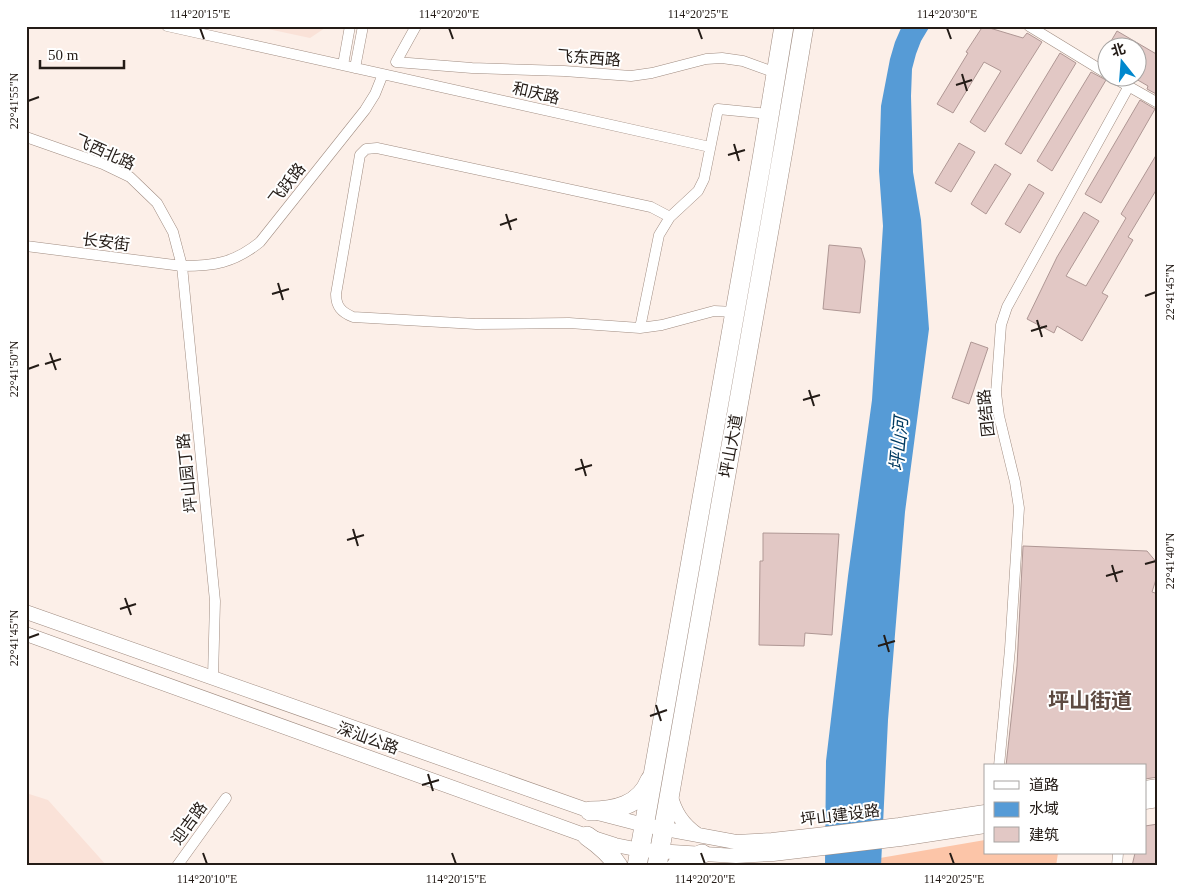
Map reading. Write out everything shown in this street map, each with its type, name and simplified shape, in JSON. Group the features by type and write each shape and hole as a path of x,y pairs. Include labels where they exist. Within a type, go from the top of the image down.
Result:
{"highway":[{"name":"坪山大道","path":"638,858 784,26"},
{"name":"坪山大道","path":"658,858 804,26"},
{"path":"590,811 606,811 621,808 633,802 649,784 653,772"},
{"path":"587,836 602,846 613,857 618,866"},
{"path":"676,866 702,854"}],"main road":[{"name":"深汕公路","path":"26,612 590,811 644,825 698,835"},
{"name":"深汕公路","path":"26,634 615,845 638,858 702,854"},
{"path":"670,792 673,806 680,819 698,835"},
{"name":"坪山建设路","path":"900,832 984,812"},
{"name":"坪山建设路","path":"702,854 736,856 817,842 900,832 984,826"},
{"name":"坪山建设路","path":"698,835 736,842 817,842"}],"street":[{"name":"和庆路","path":"167,26 710,147"},
{"path":"343,65 350,26"},
{"path":"355,68 363,26"},
{"name":"飞东西路","path":"416,26 396,62 472,68 564,70 632,76 652,73 706,59 722,58 743,61 776,73"},
{"path":"1029,26 1096,67"},
{"name":"飞跃路","path":"182,266 207,266 229,261 246,254 260,242 365,110 375,94 383,74"},
{"name":"团结路","path":"999,764 1010,649 1018,508 1015,482 1003,439 997,406 996,393 1001,325 1007,307 1128,88"},
{"path":"1132,88 1158,103"},
{"path":"640,328 658,235 670,217 698,191 704,179 718,109 770,114"},
{"name":"飞西北路","path":"26,137 103,164 130,176 157,203 172,232 182,266"},
{"path":"670,217 651,207 377,148 366,149 360,155 336,303 343,312 352,316 476,324 569,323 640,328 662,325 714,311 735,312"},
{"name":"长安街","path":"26,246 182,266"},
{"name":"坪山园丁路","path":"182,266 215,601 212,678"},
{"name":"迎吉路","path":"177,866 226,798"}],"shaded area":[{"path":"254,26 328,26 310,38"},
{"path":"26,793 48,800 107,866 26,866"},
{"path":"984,840 984,854 1058,854 1056,866 881,866 880,858"}],"water":[{"name":"坪山河","path":"902,26 930,26 916,54 912,69 911,96 913,172 921,220 929,329 905,512 888,720 881,866 825,866 826,761 848,576 872,400 883,226 879,171 881,106 890,59"}],"building":[{"path":"983,26 1023,38 1027,33 1042,42 985,132 970,122 1001,71 984,62 953,113 937,104"},
{"path":"1117,31 1129,38 1113,38"},
{"path":"1146,48 1158,55 1158,95 1147,89 1148,86 1146,85"},
{"path":"1060,53 1076,63 1021,154 1005,144"},
{"path":"1091,72 1096,75 1096,88 1101,88 1052,171 1037,161"},
{"path":"1140,100 1155,109 1101,203 1085,194"},
{"path":"959,143 975,152 951,192 935,183"},
{"path":"1158,152 1158,187 1128,237 1133,240 1102,293 1108,296 1082,341 1057,326 1054,333 1027,319 1057,257 1084,212 1099,221 1066,276 1086,286 1126,218 1121,214"},
{"path":"995,164 1011,174 986,214 971,204"},
{"path":"1029,184 1044,193 1020,233 1005,224"},
{"path":"829,245 861,248 865,261 860,313 823,309"},
{"path":"971,342 988,348 969,404 952,398"},
{"path":"763,533 839,534 832,635 805,633 804,646 759,645 760,561 763,561"},
{"path":"1023,546 1147,551 1158,564 1158,573 1152,592 1158,594 1158,777 1146,779 1146,764 1006,764 1017,666"},
{"path":"1158,824 1158,866 1132,866 1135,854 1146,854 1146,826"}],"district":[{"name":"坪山街道","path":"1090,701"}]}
